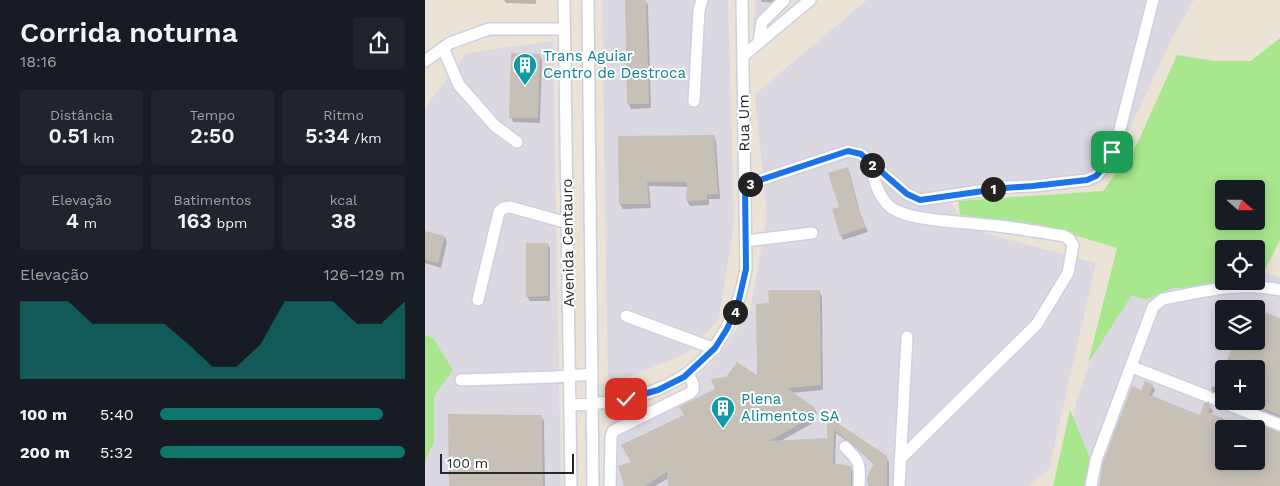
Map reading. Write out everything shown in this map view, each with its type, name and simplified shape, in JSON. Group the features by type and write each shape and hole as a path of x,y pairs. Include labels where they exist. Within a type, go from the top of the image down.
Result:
{"street":[{"name":"Avenida Centauro","path":"564,0 571,376 571,486"},
{"name":"Avenida Centauro","path":"588,0 593,486"},
{"path":"694,101 701,0"},
{"name":"Rua Um","path":"570,405 626,399 658,390 684,377 715,348 738,304 746,269 742,0"},
{"path":"759,42 762,22 783,0"},
{"path":"743,56 810,0"},
{"path":"745,185 848,151 861,154 907,194 920,200 1005,188 1087,180 1096,176 1104,167 1119,133 1153,0"},
{"path":"425,60 450,43 489,29 564,29"},
{"path":"443,48 459,85 495,126 517,142"},
{"path":"873,166 872,176 877,190 890,207 896,211 909,215 1064,236 1073,245 1068,273 1037,324 901,459"},
{"path":"478,300 499,212 503,208 510,207 568,223"},
{"path":"745,241 811,232"},
{"path":"1091,486 1095,460 1132,367 1153,307 1163,299 1242,286 1260,286 1280,290"},
{"path":"626,316 715,348"},
{"path":"899,486 907,337"},
{"path":"1132,367 1280,425"},
{"path":"610,486 611,437 613,431 690,393 693,390 693,384 688,373"},
{"path":"461,380 592,374"},
{"path":"845,447 857,459 859,465 859,486"}],"shaded area":[{"path":"602,0 728,0 734,222 719,319 687,353 608,386"},
{"path":"755,0 791,0 753,31"},
{"path":"867,0 1194,0 1172,38 1119,152 1095,186 996,193 950,200 966,228 1096,263 1049,469 1028,486 612,486 614,432 669,402 711,364 750,312 767,218 755,94"},
{"path":"553,41 561,486 425,486 425,108 466,53"},
{"path":"1265,272 1280,278 1280,486 1059,486 1078,396 1112,298 1215,281 1215,290 1265,290"}],"green space":[{"path":"1280,38 1280,240 1265,268 1265,240 1215,240 1215,288 1172,288 1146,300 1132,295 1088,363 1117,248 1040,225 960,215 958,201 1103,191 1137,144 1177,55 1215,61 1251,61"},
{"path":"425,335 433,338 453,370 434,396 434,442 425,461"},
{"path":"1070,410 1090,458 1086,486 1053,486"}],"building":[{"path":"625,0 646,0 649,104 627,104"},
{"name":"Trans Aguiar Centro de Destroca","path":"511,53 540,54 538,118 509,118"},
{"path":"714,135 718,194 707,194 707,200 686,201 687,182 647,182 649,204 619,204 618,136"},
{"path":"848,167 858,207 866,227 840,236 832,209 839,207 828,173"},
{"path":"425,231 445,236 438,263 425,260"},
{"path":"526,243 548,243 548,296 526,297"},
{"path":"768,290 820,290 821,385 787,388 815,408 811,418 769,441 827,438 827,416 887,456 887,486 867,484 867,478 874,463 834,430 833,463 851,466 851,486 668,486 667,472 645,486 624,486 618,466 631,462 621,445 684,415 679,407 715,389 711,379 726,377 737,362 757,375 756,304 769,303"},
{"path":"1265,312 1280,318 1280,415 1265,409 1265,360 1227,360 1231,350 1265,350"},
{"path":"1145,381 1153,384 1149,395 1200,415 1204,403 1208,403 1211,406 1208,412 1226,420 1215,420 1215,470 1265,470 1265,426 1280,432 1280,486 1099,486 1103,462 1132,386 1141,390"},
{"path":"448,414 542,415 543,486 449,486"}],"place":[{"name":"Trans Aguiar Centro de Destroca","path":"525,86"},
{"name":"Plena Alimentos SA","path":"723,429"}],"route":[{"path":"626,399 658,390 684,377 715,348 727,329 738,304 746,269 745,185 848,151 861,154 907,194 920,200 1014,186 1033,186 1087,180 1096,176 1104,167 1112,152"}]}
